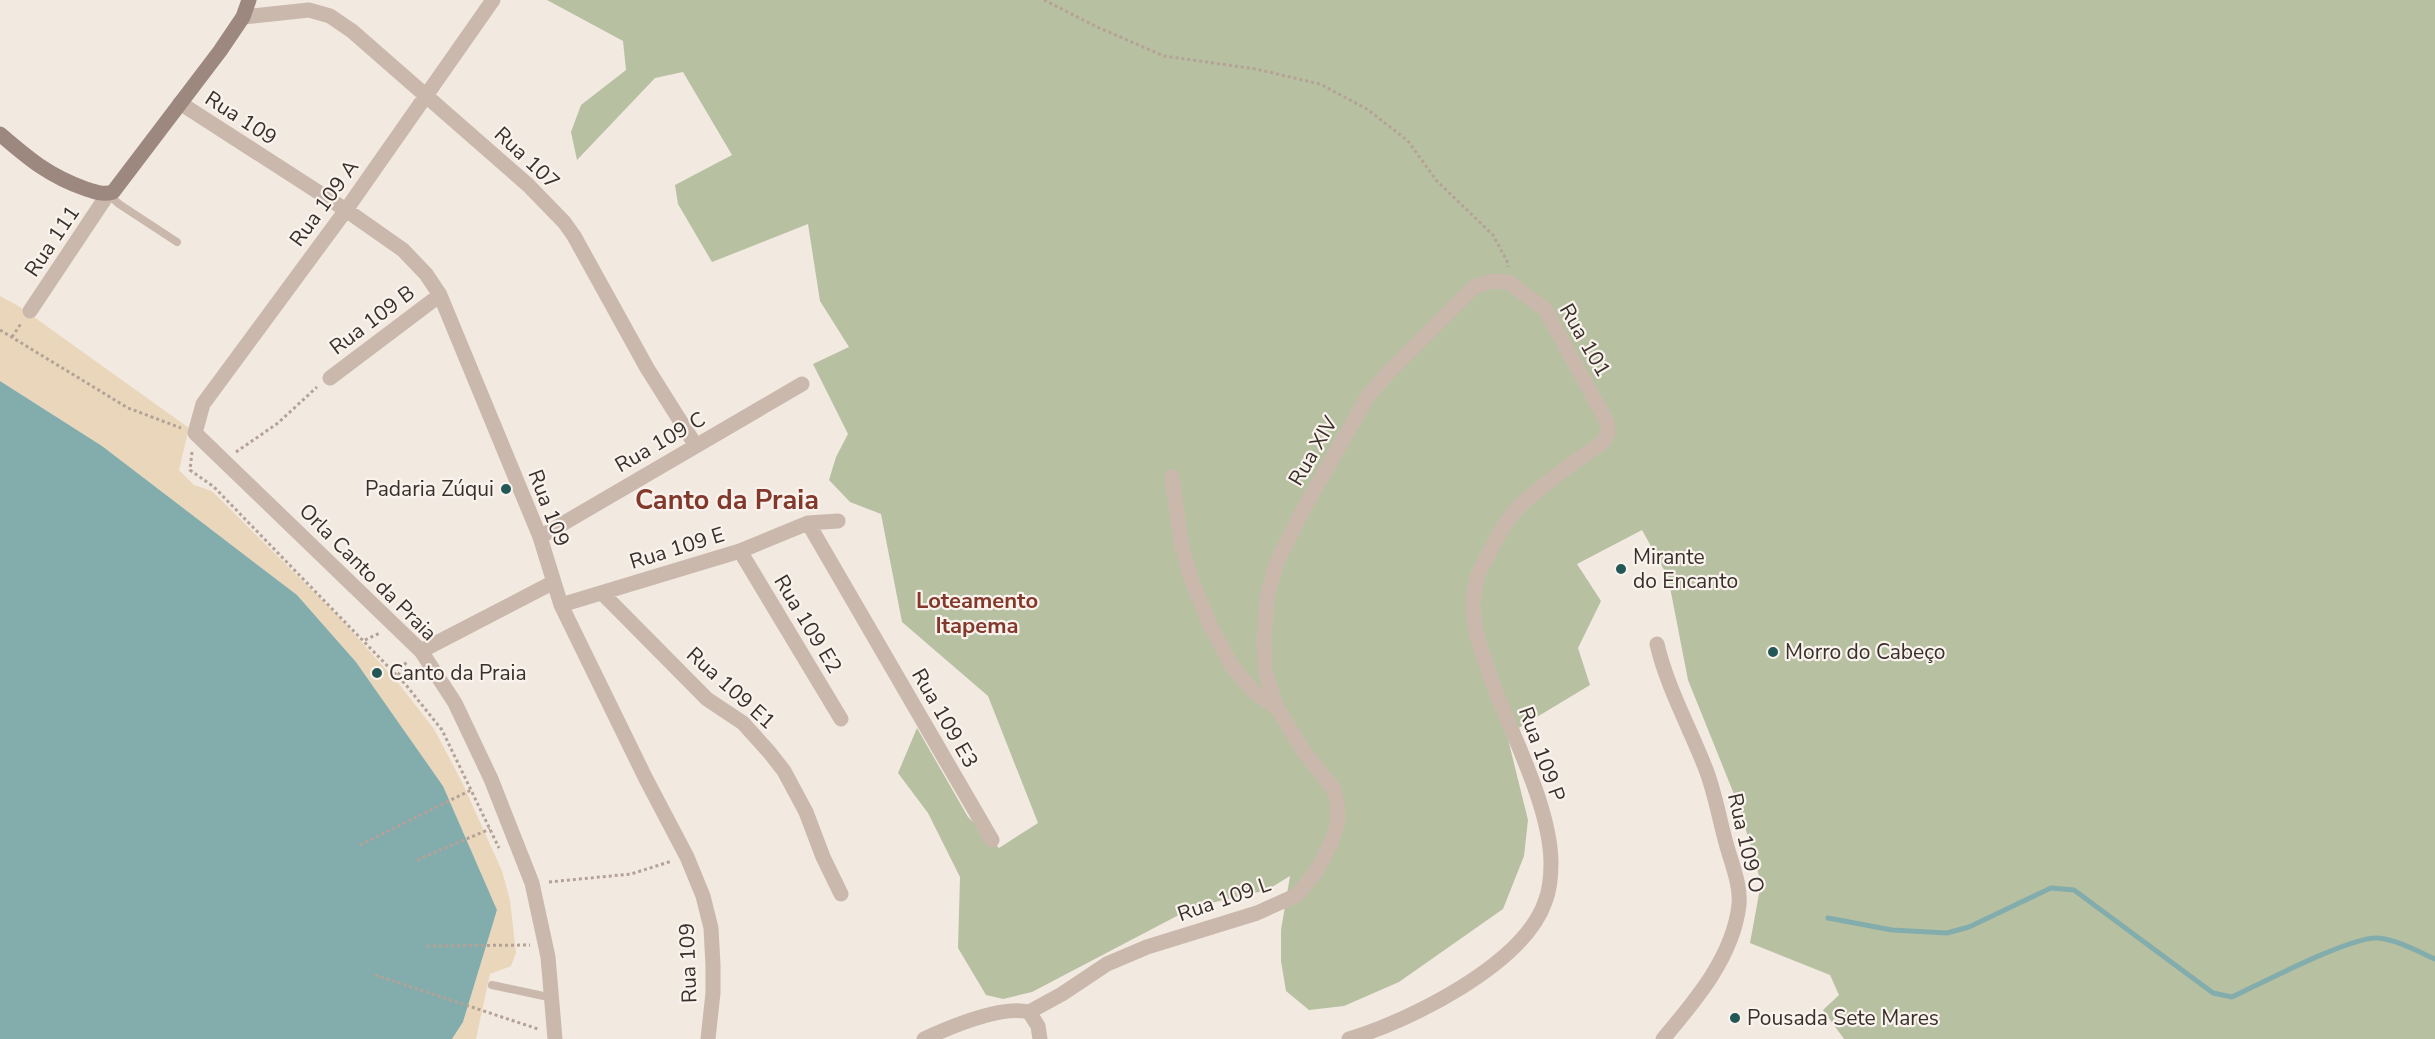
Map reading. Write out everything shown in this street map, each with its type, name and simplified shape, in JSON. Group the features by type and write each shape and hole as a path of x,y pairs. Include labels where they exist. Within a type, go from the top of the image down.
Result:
{"main road":[{"path":"0,134 51,175 100,193 113,192 243,17 249,0"}],"street":[{"name":"Rua 109 A","path":"195,433 203,404 346,210 493,0"},
{"name":"Rua 107","path":"243,17 309,10 330,16 352,31 528,185 564,222 647,368 696,446"},
{"name":"Rua 109","path":"180,104 346,210 408,255 426,274 440,295 540,537 561,605 687,857 704,896 711,928 713,993 708,1039"},
{"name":"Rua 111","path":"30,311 108,194"},
{"name":"Rua XIV","path":"1276,708 1265,671 1267,598 1276,564 1303,510 1368,396 1389,372 1474,287 1493,281 1508,282"},
{"name":"Rua 101","path":"1508,282 1545,309 1607,422 1608,433"},
{"name":"Rua 109 B","path":"330,378 440,295"},
{"name":"Rua 109 C","path":"540,537 802,384"},
{"name":"Orla Canto da Praia","path":"195,433 421,651 455,703 496,790 532,883 542,921 553,998 555,1037"},
{"name":"Rua 109 P","path":"1349,1039 1377,1031 1441,1000 1483,972 1523,937 1545,903 1551,862 1543,818 1483,657 1473,622 1473,596 1478,574 1500,532 1519,507 1603,442 1608,433"},
{"name":"Rua 109 L","path":"1029,1012 1062,994 1107,964 1147,947 1257,913 1297,895 1316,872 1332,842 1338,820 1333,788 1305,753 1276,708 1253,691 1232,666 1211,627 1191,579 1183,551 1172,477"},
{"name":"Rua 109 E","path":"561,605 740,551 808,523 838,521"},
{"name":"Rua 109 E3","path":"808,523 992,840"},
{"name":"Rua 109 E2","path":"740,551 841,719"},
{"path":"421,651 554,582"},
{"name":"Rua 109 E1","path":"603,594 707,699 743,723 770,753 806,812 841,894"},
{"name":"Rua 109 O","path":"1657,644 1663,669 1706,769 1718,809 1739,902 1734,926 1715,969 1695,1001 1663,1039"},
{"path":"924,1039 1000,1011 1019,1010 1029,1012 1038,1026 1040,1039"}],"lane":[{"path":"108,194 119,204 177,242"},
{"path":"492,986 553,998"}],"path":[{"path":"1044,0 1097,27 1164,56 1256,69 1320,84 1367,109 1408,141 1436,180 1493,236 1508,263 1508,282"},
{"path":"0,330 128,408 195,433 190,470 214,487 365,640 398,675 442,730 502,857"},
{"path":"224,460 279,423 323,381 330,378"},
{"path":"365,640 382,633"},
{"path":"398,675 407,661 401,654"},
{"path":"360,844 471,790"},
{"path":"417,860 490,829"},
{"path":"532,883 631,874 687,857"},
{"path":"427,946 533,945 533,951"},
{"path":"375,975 555,1037"}],"green space":[{"path":"547,0 2435,0 2435,1039 1844,1039 1823,1010 1839,995 1830,975 1750,943 1761,883 1740,809 1688,680 1668,577 1642,530 1577,564 1601,601 1578,648 1590,685 1507,735 1528,820 1524,856 1503,909 1399,982 1344,1006 1309,1010 1286,991 1281,961 1281,930 1290,876 1267,890 1194,907 1032,992 1003,999 986,995 958,948 960,877 928,813 898,773 917,728 968,817 999,848 1038,823 988,696 902,622 881,514 850,502 829,480 836,457 848,434 813,364 849,347 820,301 808,224 712,262 678,204 675,185 732,155 683,72 655,78 577,160 571,132 581,105 626,70 623,41"}],"sand":[{"name":"Canto da Praia","path":"0,296 20,307 189,428 179,470 194,485 212,491 338,616 399,684 434,729 462,782 502,871 510,900 516,953 511,966 490,974 476,1039 452,1039 463,1022 497,910 443,786 356,662 297,595 102,446 0,381"}],"water":[{"path":"0,381 102,446 297,595 356,662 443,786 497,910 463,1022 452,1039 0,1039"}],"waterway":[{"path":"1828,918 1892,930 1947,933 1969,927 2051,888 2074,890 2213,993 2232,997 2328,952 2365,939 2378,938 2393,941 2435,959"}],"place":[{"name":"Padaria Zúqui","path":"506,489"},
{"name":"Mirante do Encanto","path":"1621,569"},
{"name":"Morro do Cabeço","path":"1773,652"},
{"name":"Canto da Praia","path":"377,673"},
{"name":"Pousada Sete Mares","path":"1735,1018"}],"district":[{"name":"Canto da Praia","path":"727,500"},
{"name":"Loteamento Itapema","path":"977,614"}]}
